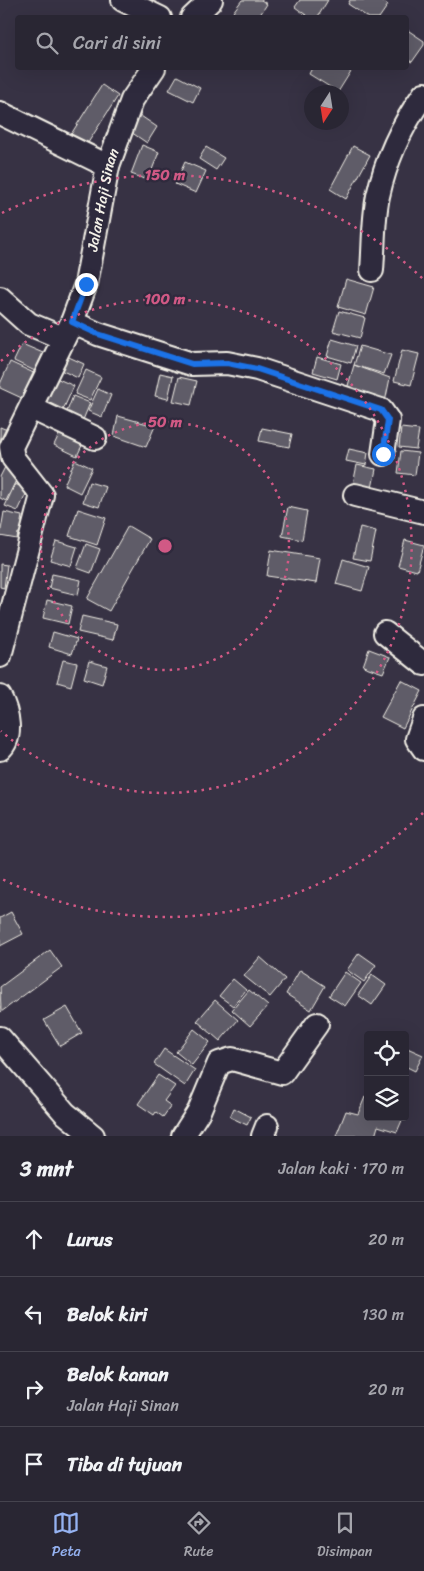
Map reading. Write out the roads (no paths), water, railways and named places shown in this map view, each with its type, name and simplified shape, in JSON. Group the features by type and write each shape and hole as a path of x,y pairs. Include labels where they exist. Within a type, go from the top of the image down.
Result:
{"street":[{"path":"123,0 154,15"},
{"path":"195,15 211,0"},
{"name":"Jalan Haji Sinan","path":"6,459 68,330 86,284 108,166 132,100 153,70"},
{"path":"372,270 378,197 391,151 411,111 424,94"},
{"path":"0,113 108,166"},
{"path":"0,298 29,324 98,334 192,364 227,363 257,369 381,410 388,420 383,454"},
{"path":"31,408 95,438"},
{"path":"0,656 42,495 6,459"},
{"path":"355,494 424,512"},
{"path":"385,633 424,664"},
{"path":"0,698 9,730 6,743 0,749"},
{"path":"424,719 417,738 424,749"},
{"path":"183,1136 199,1111 219,1063 232,1059 282,1073 317,1024"},
{"path":"0,1038 64,1113 93,1136"}]}
